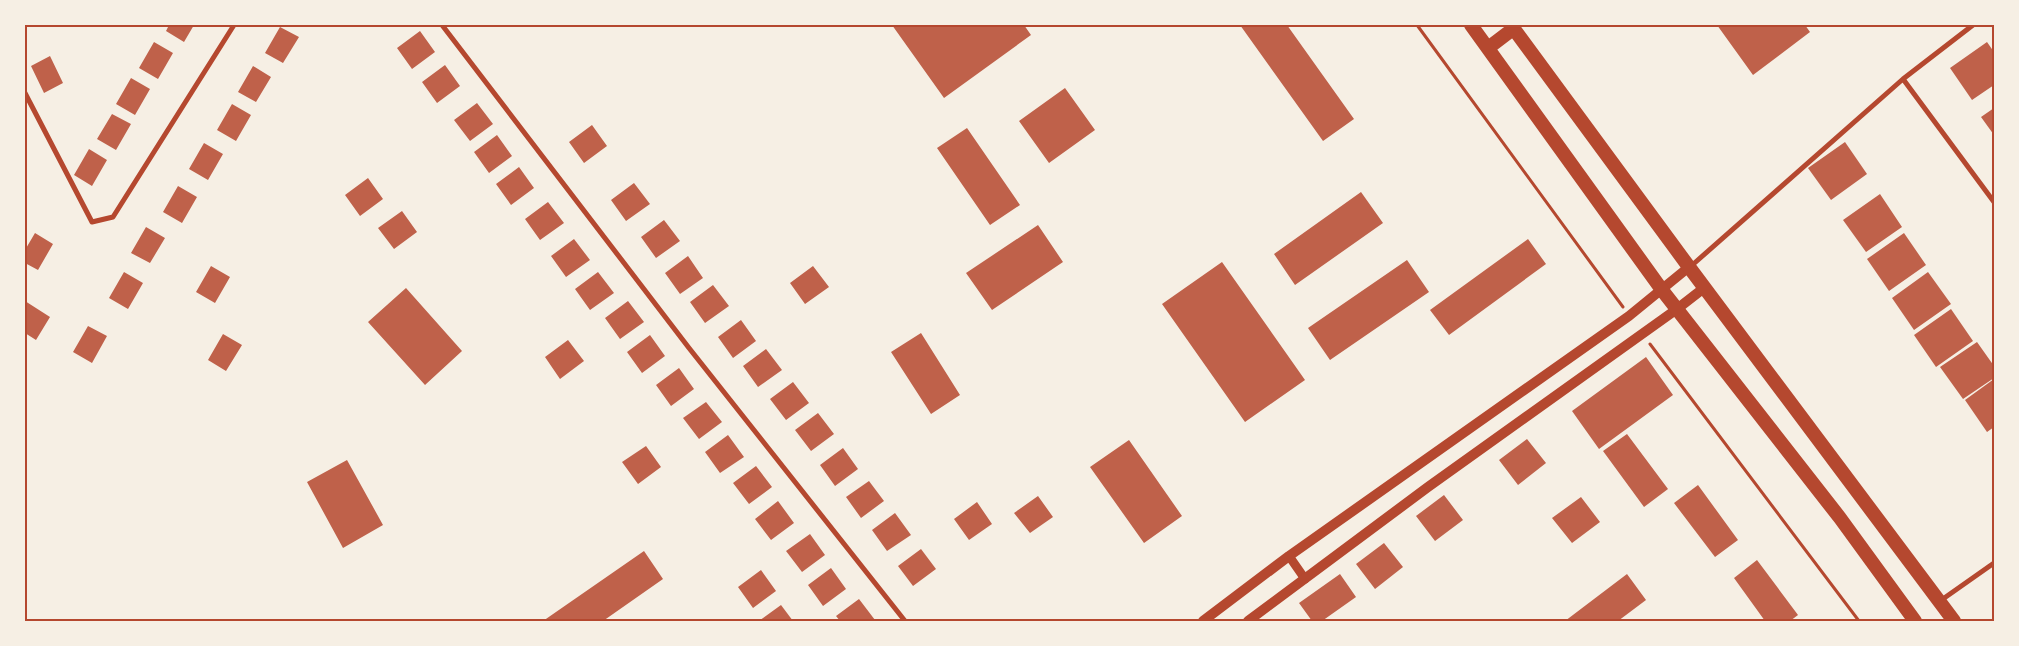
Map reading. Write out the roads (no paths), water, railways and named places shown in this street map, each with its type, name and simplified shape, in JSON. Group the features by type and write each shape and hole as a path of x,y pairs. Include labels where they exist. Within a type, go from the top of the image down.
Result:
{"highway":[{"path":"1471,25 1662,290 1840,518 1915,621"},
{"path":"1488,48 1512,27 1704,288 1954,621"}],"main road":[{"path":"1202,621 1289,556 1629,316 1689,267"},
{"path":"1248,621 1428,487 1678,309 1704,288"}],"street":[{"path":"25,93 92,222 113,217 234,25"},
{"path":"442,25 677,332 905,621"},
{"path":"1689,267 1903,79 1972,25"},
{"path":"1903,79 1994,202"},
{"path":"1289,556 1305,579"},
{"path":"1940,602 1994,563"}]}
